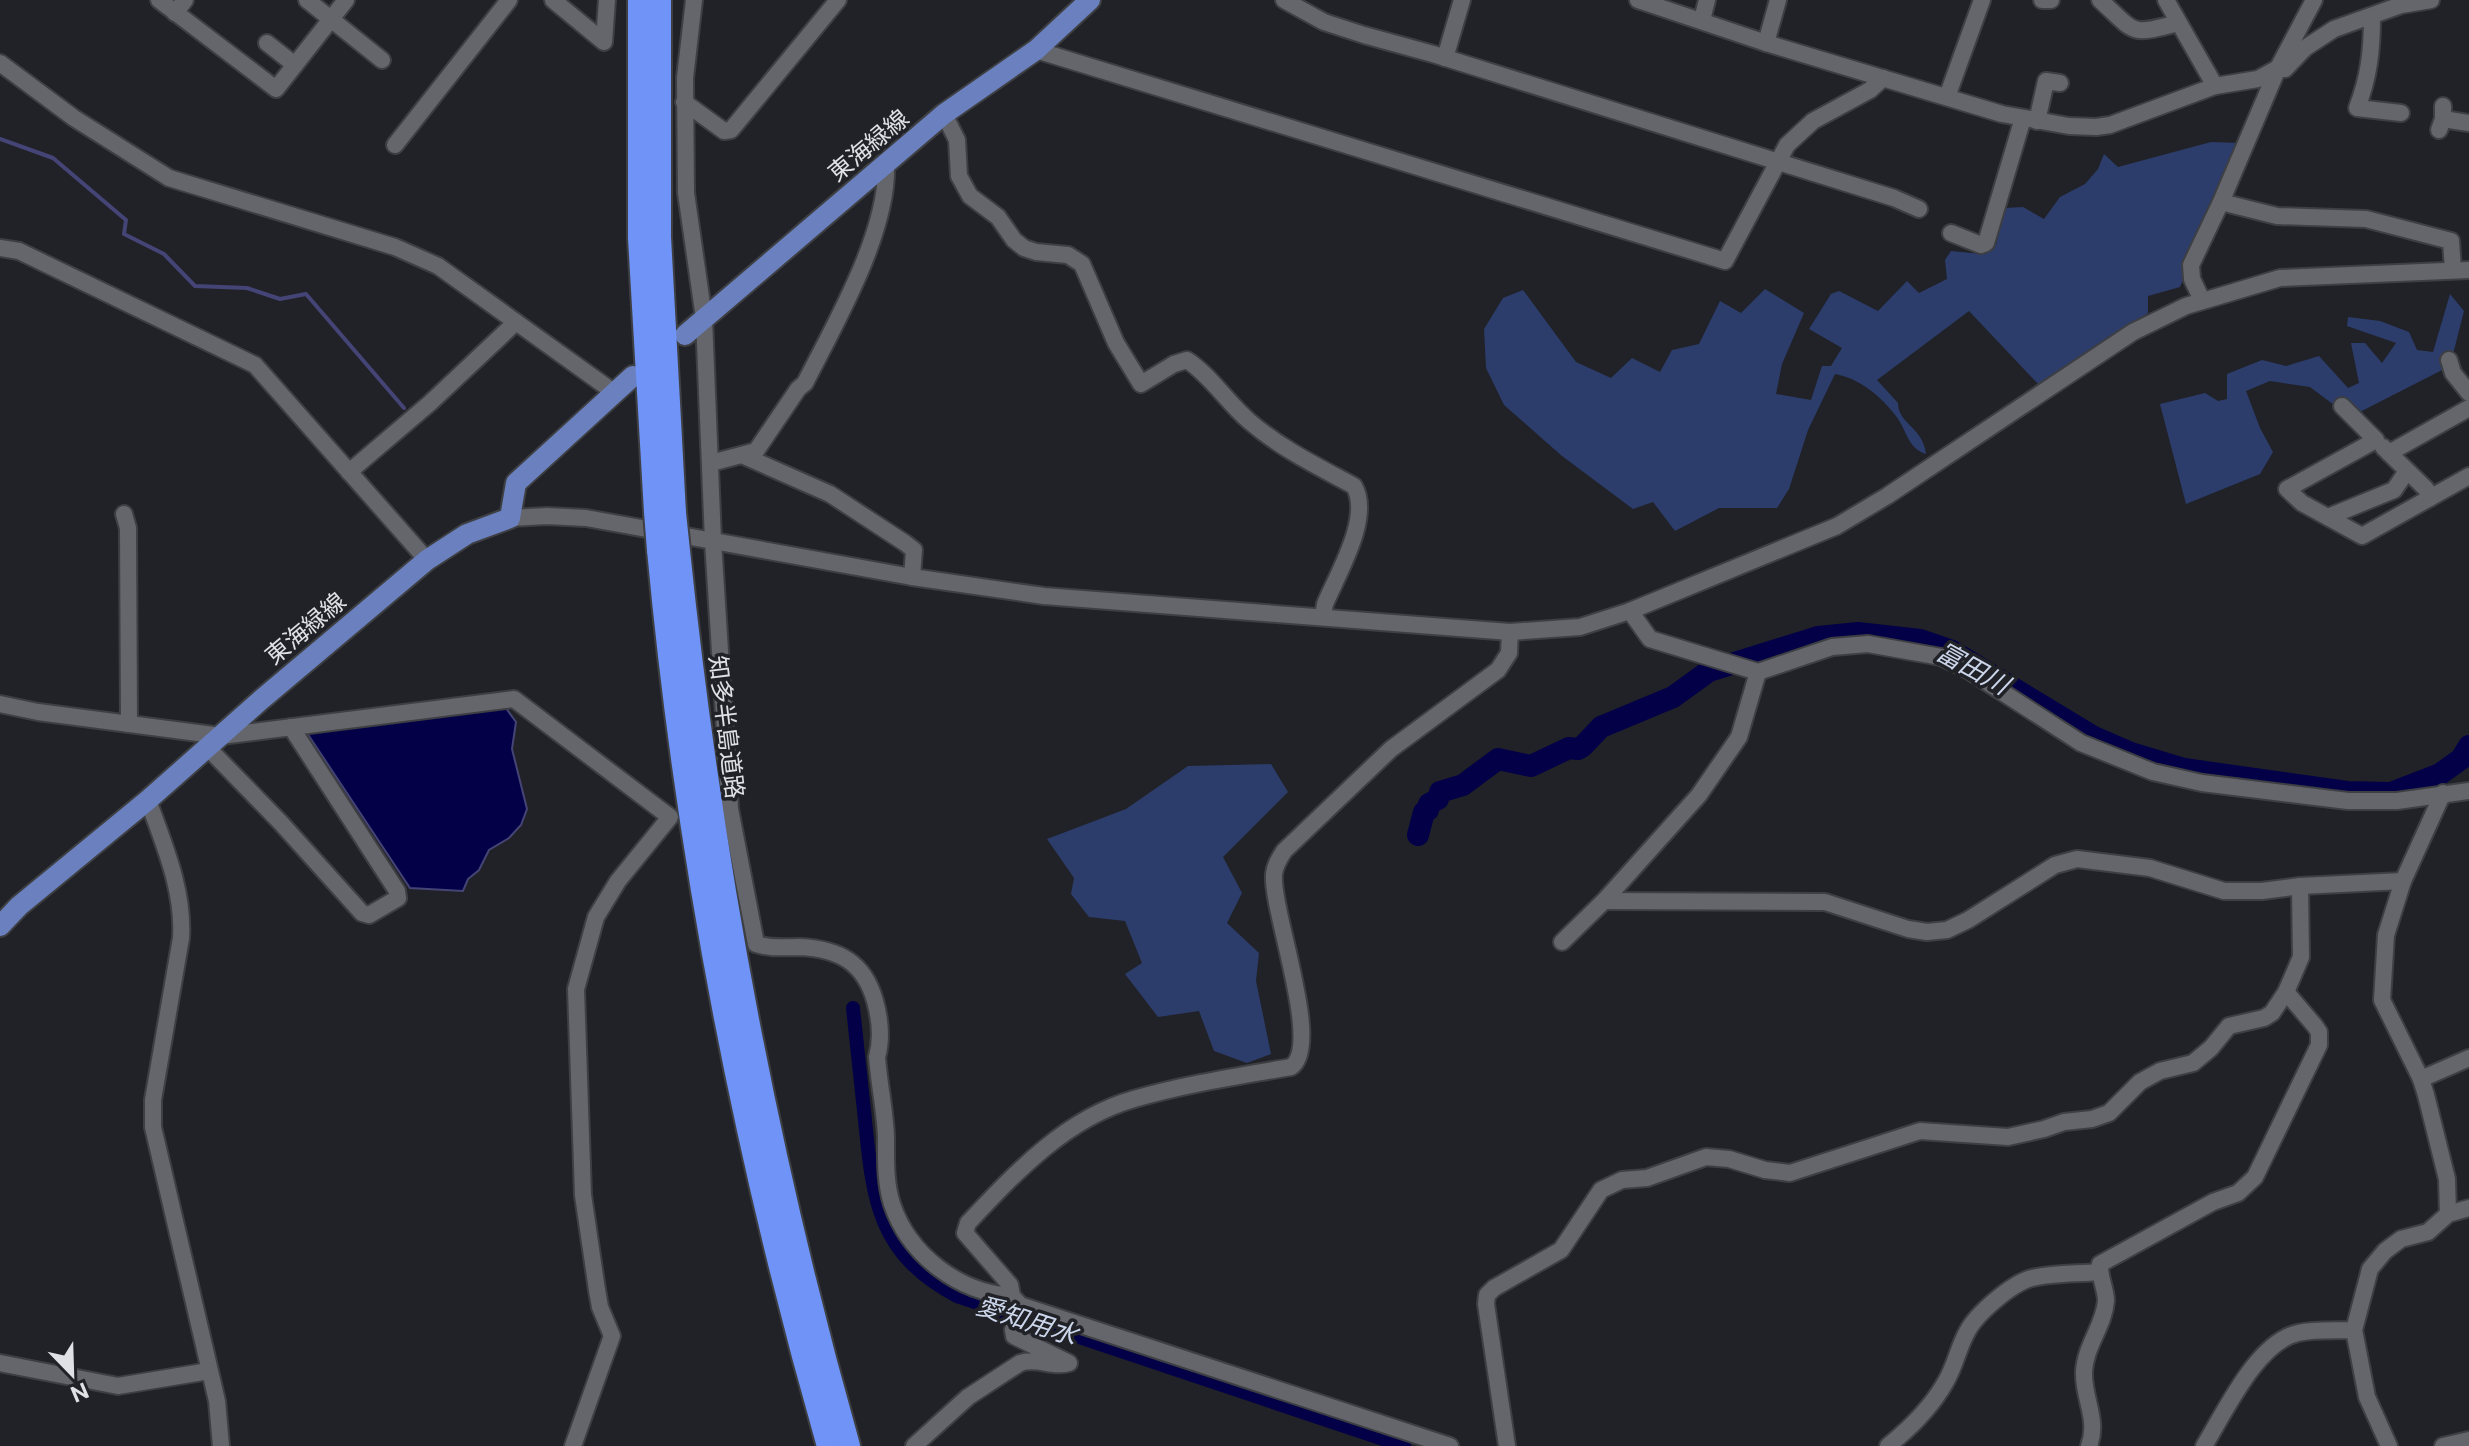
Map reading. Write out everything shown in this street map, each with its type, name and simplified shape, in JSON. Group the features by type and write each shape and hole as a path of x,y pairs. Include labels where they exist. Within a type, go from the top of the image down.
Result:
{"highway":[{"name":"知多半島道路","path":"640,0 640,238 665,512 681,750 727,1025 790,1305 829,1446"},
{"name":"知多半島道路","path":"659,0 659,237 665,512"},
{"name":"知多半島道路","path":"668,550 745,1021 804,1285 848,1446"}],"main road":[{"name":"東海緑線","path":"685,335 944,114 1036,50 1090,0"},
{"path":"510,518 516,483 633,376"},
{"name":"東海緑線","path":"0,926 19,906 148,800 427,560 467,534 510,518"}],"street":[{"path":"159,0 180,6 276,89 346,0"},
{"path":"307,0 382,60"},
{"path":"395,145 509,0"},
{"path":"553,0 604,42 607,0"},
{"path":"694,0 684,102 686,193 704,318 713,541 730,809 756,944 767,948 822,950 855,963 872,992 878,1014 877,1057 885,1129 884,1151 888,1188 896,1215 921,1253 942,1271 972,1287 1450,1446"},
{"path":"684,102 724,131 731,130 838,0"},
{"path":"1284,0 1324,22 1894,198 1919,209"},
{"path":"1445,58 1462,0"},
{"path":"1638,0 1766,43 1947,97 2030,120 2096,127 2110,125 2215,86 2258,79 2278,68 2285,69 2317,39 2344,25 2401,5 2431,0"},
{"path":"1702,20 1707,0"},
{"path":"1766,43 1778,0"},
{"path":"1947,97 1982,0"},
{"path":"2042,0 2051,0"},
{"path":"2100,0 2139,32 2178,23"},
{"path":"2202,300 2192,279 2191,265 2278,68 2314,0"},
{"path":"2171,1 2178,23 2215,86"},
{"path":"2372,17 2372,60 2354,117 2401,113"},
{"path":"267,43 295,65"},
{"path":"1036,50 1725,261 1787,145 1813,121 1870,90 1883,78"},
{"path":"0,63 74,118 169,178 395,247 438,266 615,393"},
{"path":"1951,233 1981,245 1986,243 2046,81 2060,83"},
{"path":"944,114 957,140 959,176 970,196 998,217 1014,240 1024,248 1068,255 1082,264 1116,343 1141,384 1174,364 1187,360 1248,420 1289,451 1354,486 1359,495 1360,519 1325,604 1323,616"},
{"path":"2442,118 2469,123"},
{"path":"711,463 756,451 805,383 871,247 887,178 886,164"},
{"path":"510,518 586,518 912,577 1044,596 1510,632 1580,627 1630,611 1837,526 2133,332 2202,300 2280,278 2461,270 2451,241 2366,219 2277,216 2221,202"},
{"path":"0,248 19,251 255,365 427,560"},
{"path":"349,472 430,403 516,322"},
{"path":"2449,360 2453,373 2469,393"},
{"path":"2342,406 2426,489 2430,498"},
{"path":"2389,453 2469,408"},
{"path":"2376,440 2287,489 2302,503 2362,536 2469,476"},
{"path":"744,456 830,494 905,543 914,550 912,577"},
{"path":"2328,517 2394,490 2407,471"},
{"path":"124,514 128,528 129,724"},
{"path":"1630,611 1650,639 1758,672 1832,647 1868,644 1941,657 1968,670 2081,743 2153,772 2202,783 2348,801 2397,801 2469,791"},
{"path":"914,1446 968,1397 1020,1363 1028,1360 1059,1366 1069,1363 1014,1336 1016,1300 1010,1285 965,1233 968,1223 1027,1163 1089,1118 1132,1099 1291,1067 1298,1063 1302,1054 1300,1008 1274,885 1277,861 1391,749 1498,670 1509,653 1510,632"},
{"path":"1562,942 1604,901 1699,795 1739,737 1758,672"},
{"path":"0,704 129,724 214,742 291,727 514,699 670,817 618,881 596,917 576,989 583,1195 600,1307 612,1336 573,1446"},
{"path":"214,742 263,804 362,913 369,915 398,898 397,891 291,727"},
{"path":"2443,793 2403,881 2386,935 2382,1000 2421,1079 2447,1179 2448,1214"},
{"path":"148,800 170,861 183,915 153,1100 153,1127 219,1414 221,1446"},
{"path":"1604,901 1825,902 1908,929 1927,932 1947,930 1968,920 2055,865 2077,859 2150,868 2224,891 2403,881"},
{"path":"1507,1446 1487,1295 1561,1250 1601,1190 1622,1180 1647,1178 1706,1157 1790,1173 1920,1131 2008,1137 2064,1122 2103,1116 2119,1105 2140,1082 2160,1071 2193,1063 2211,1048 2229,1026 2264,1018 2272,1013 2286,992 2301,957 2300,886"},
{"path":"2089,1446 2093,1421 2084,1374 2087,1348 2101,1321 2106,1299 2100,1264 2213,1202 2238,1193 2255,1177 2319,1045 2319,1032 2286,992"},
{"path":"2421,1079 2469,1058"},
{"path":"2389,1446 2367,1397 2354,1330 2370,1269 2401,1239 2428,1232 2448,1214 2469,1208"},
{"path":"1888,1446 1935,1398 1946,1382 1968,1330 1997,1300 2033,1278 2099,1272"},
{"path":"2204,1446 2257,1361 2278,1340 2298,1333 2354,1330"},
{"path":"0,1363 118,1386 209,1371"},
{"path":"2443,1446 2469,1440"}],"shaded area":[{"path":"2211,142 2240,143 2180,287 2148,296 2148,313 2040,386 1969,311 1877,380 1898,403 1902,416 1920,438 1926,454 1915,448 1896,416 1877,395 1853,380 1835,374 1808,430 1789,489 1777,508 1719,508 1675,531 1653,502 1633,509 1562,456 1504,405 1486,368 1484,329 1503,298 1523,290 1576,362 1611,378 1632,358 1660,372 1672,350 1699,344 1720,301 1741,313 1765,289 1804,313 1782,364 1776,394 1811,400 1822,366 1831,366 1842,348 1809,329 1831,294 1839,291 1878,311 1907,281 1919,293 1947,279 1945,260 1951,251 1982,254 1996,245 2005,208 2023,207 2044,219 2060,197 2085,184 2098,169 2104,154 2118,167"},
{"path":"2450,294 2464,311 2450,366 2350,417 2310,387 2270,381 2246,391 2273,452 2260,474 2186,504 2160,404 2205,393 2218,401 2227,399 2227,374 2262,360 2286,366 2319,356 2348,388 2359,383 2351,343 2365,343 2382,363 2396,343 2347,326 2348,317 2380,321 2409,332 2417,350 2433,352"},
{"path":"503,704 516,722 512,749 527,809 521,825 509,838 489,850 463,891 410,888 305,730"},
{"path":"1271,764 1288,792 1223,857 1242,893 1227,923 1259,953 1256,981 1271,1054 1247,1063 1214,1051 1199,1011 1158,1017 1125,974 1142,963 1125,921 1089,917 1071,894 1074,878 1047,839 1126,809 1188,766"}],"waterway":[{"path":"0,139 53,158 126,220 124,234 164,254 195,286 247,288 280,299 306,294 404,408"},
{"name":"富田川","path":"1418,835 1424,812 1429,804 1438,799 1440,792 1463,785 1498,759 1531,766 1569,748 1578,749 1601,727 1673,697 1709,671 1818,637 1858,633 1920,640 1952,651 2092,736 2131,753 2184,769 2347,792 2391,793 2440,774 2461,759 2469,746"},
{"name":"愛知用水","path":"853,1008 868,1149 877,1200 884,1223 895,1243 910,1262 931,1280 957,1296 1404,1446"}]}
